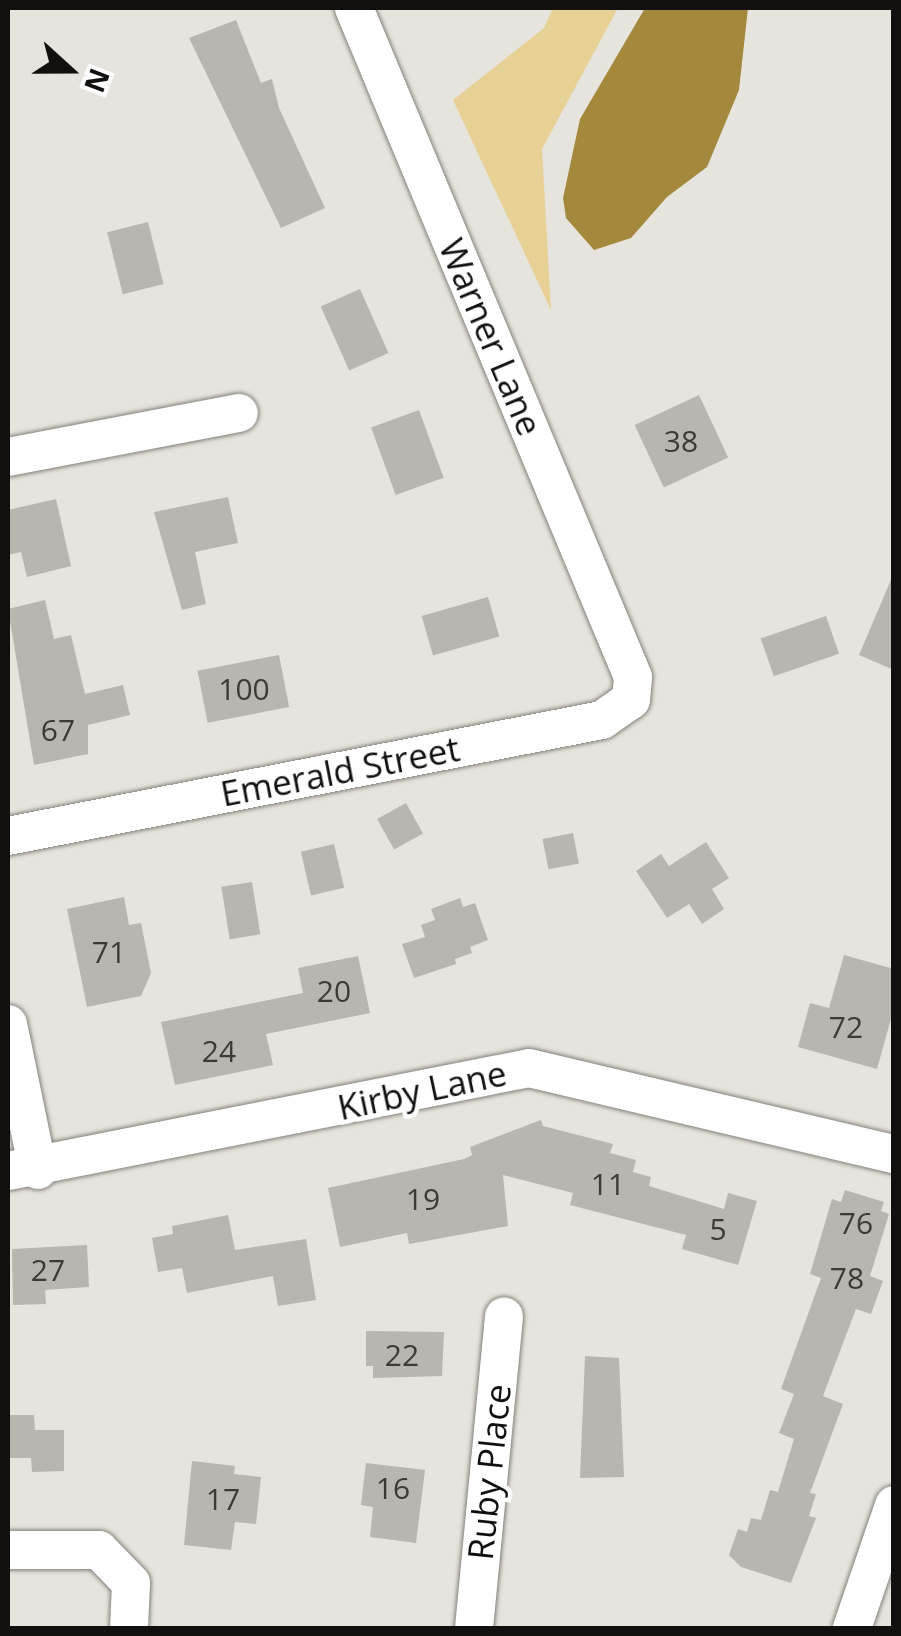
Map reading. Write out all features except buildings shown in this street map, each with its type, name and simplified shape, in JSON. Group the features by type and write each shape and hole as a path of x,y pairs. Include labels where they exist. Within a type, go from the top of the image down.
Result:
{"street":[{"name":"Warner Lane","path":"354,8 628,666"},
{"path":"8,456 239,413"},
{"name":"Emerald Street","path":"8,836 602,720 630,700 628,666"},
{"path":"8,1024 23,1170"},
{"name":"Kirby Lane","path":"23,1170 529,1068 894,1154"},
{"name":"Ruby Place","path":"474,1628 504,1316"},
{"path":"852,1628 894,1505"},
{"path":"8,1550 82,1546 114,1560 131,1583 129,1628"}],"shaded area":[{"path":"553,8 618,8 542,149 551,310 453,100 544,28"},
{"path":"645,8 748,8 739,90 707,167 667,197 631,238 594,250 566,218 563,198 580,119"}]}
